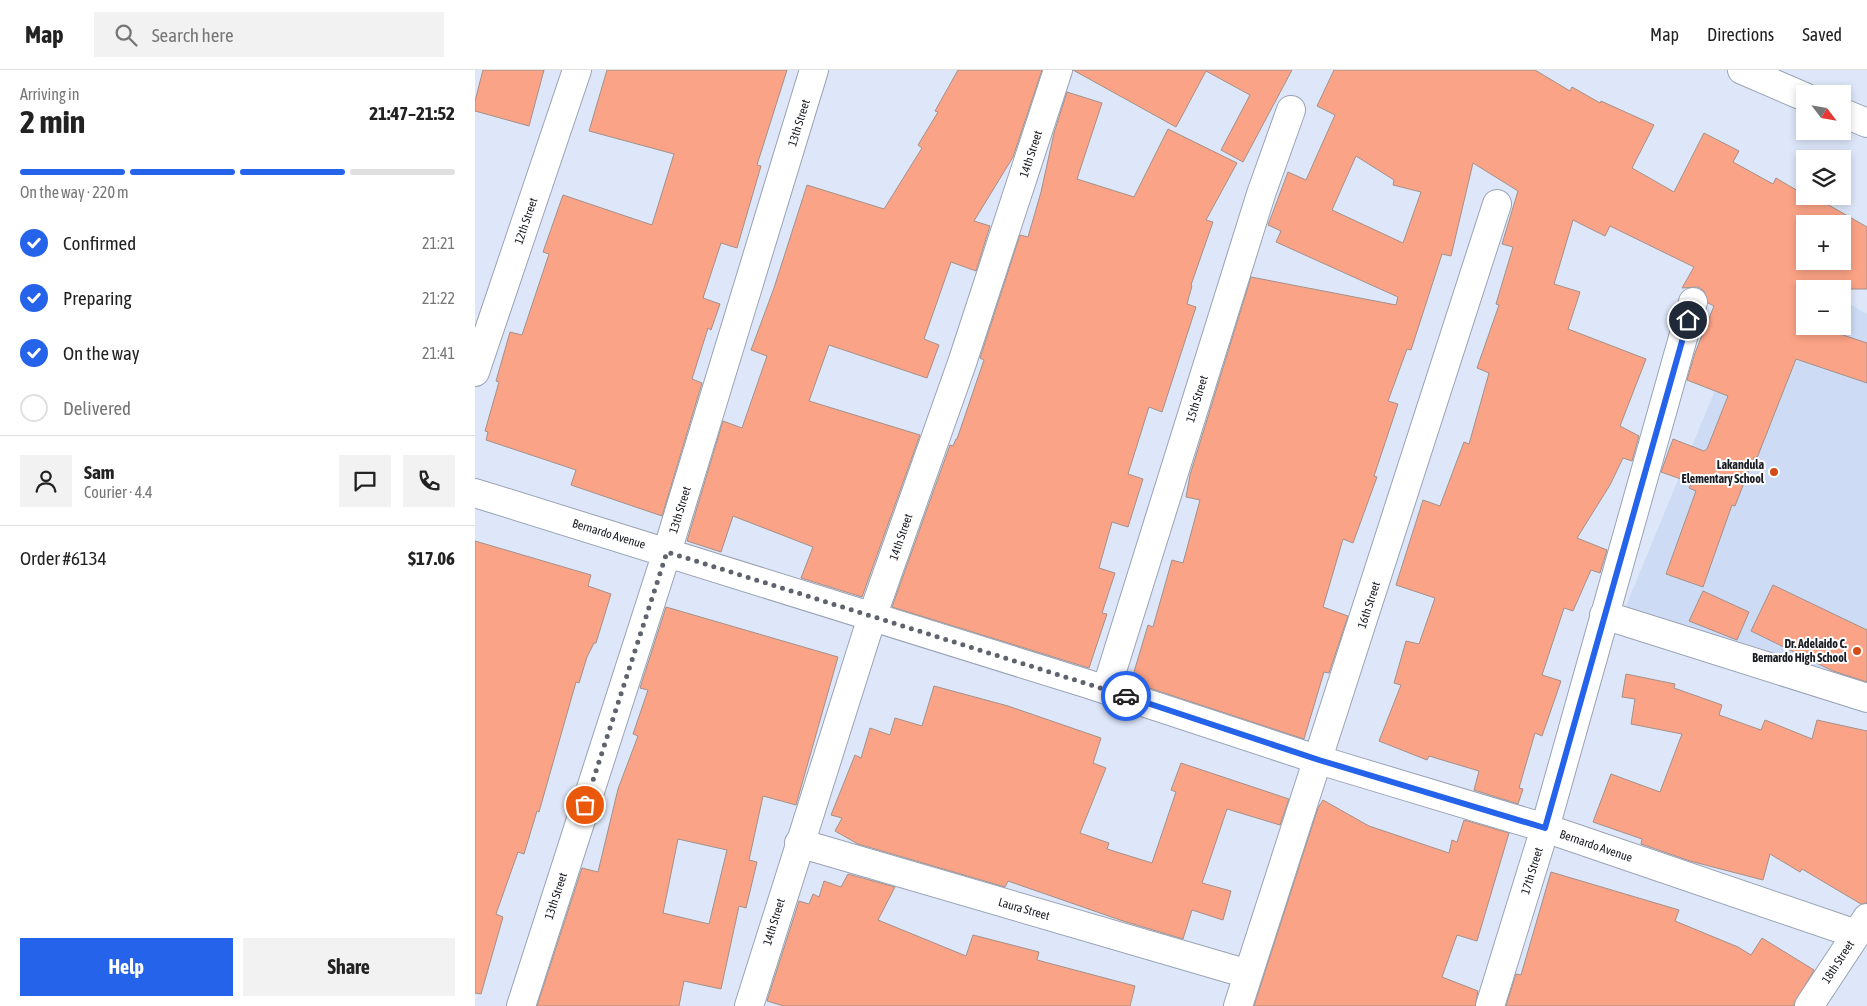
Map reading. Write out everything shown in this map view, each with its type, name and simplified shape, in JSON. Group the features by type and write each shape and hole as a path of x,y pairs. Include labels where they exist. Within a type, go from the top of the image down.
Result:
{"street":[{"name":"12th Street","path":"475,372 577,70"},
{"name":"13th Street","path":"521,1006 667,552 815,70"},
{"name":"14th Street","path":"749,1006 799,843 872,618 962,363 1059,70"},
{"path":"1742,70 1796,93"},
{"name":"15th Street","path":"1106,690 1258,203 1291,110"},
{"path":"1851,116 1867,123"},
{"name":"16th Street","path":"1238,1006 1497,204"},
{"name":"17th Street","path":"1491,1006 1545,828 1693,302"},
{"name":"Bernardo Avenue","path":"475,493 1106,690 1319,760 1862,926"},
{"path":"1604,615 1867,698"},
{"name":"Laura Street","path":"799,843 1248,974"},
{"name":"18th Street","path":"1809,1006 1862,926"}],"shaded area":[{"name":"Lakandula Elementary School","path":"1770,257 1796,281 1796,335 1851,335 1851,305 1867,314 1867,696 1621,618"}],"building":[{"path":"483,70 544,70 529,126 475,111 475,101"},
{"path":"607,70 787,70 757,165 761,166 737,248 721,243 703,298 720,304 711,330 708,328 692,379 702,383 662,516 571,485 576,470 486,440 488,432 485,431 499,382 496,381 510,332 522,335 549,254 543,252 563,195 652,225 674,154 589,131"},
{"path":"958,70 1042,70 1013,157 974,221 990,226 976,271 951,262 924,339 939,345 927,378 829,345 809,401 920,435 862,597 801,578 813,547 733,516 721,552 687,541 723,421 742,428 767,356 751,350 774,288 807,185 884,209 922,148 918,145 938,112 935,111"},
{"path":"1073,70 1292,70 1243,162 1221,150 1250,95 1206,71 1176,127"},
{"path":"1334,70 1535,70 1570,91 1572,87 1600,103 1601,101 1654,125 1632,168 1674,192 1704,133 1739,151 1733,162 1773,184 1776,178 1796,190 1796,205 1829,205 1846,215 1796,215 1796,270 1851,270 1851,218 1867,227 1867,289 1851,289 1851,280 1796,280 1796,335 1843,335 1867,343 1867,383 1796,359 1757,458 1754,457 1735,506 1732,505 1703,587 1666,574 1696,491 1689,488 1692,483 1661,472 1673,439 1704,451 1707,449 1728,396 1687,380 1695,353 1714,306 1708,303 1704,291 1698,287 1682,288 1694,267 1610,226 1605,236 1573,220 1554,284 1580,292 1568,329 1646,359 1620,426 1639,436 1632,461 1623,458 1610,485 1577,538 1607,550 1600,573 1591,570 1573,611 1564,608 1542,675 1561,681 1542,736 1535,733 1519,788 1523,789 1518,804 1474,790 1479,771 1429,756 1427,760 1379,741 1401,685 1394,683 1406,641 1419,644 1435,598 1396,585 1423,500 1440,506 1464,442 1469,444 1489,373 1477,368 1499,305 1496,304 1513,247 1502,244 1518,191 1473,163 1451,256 1442,254 1411,350 1407,349 1388,401 1398,404 1374,476 1377,477 1353,543 1343,539 1323,607 1348,616 1329,673 1324,672 1304,739 1131,682 1148,625 1153,627 1172,560 1183,563 1200,500 1186,497 1190,475 1251,277 1396,305 1398,297 1276,242 1281,231 1268,225 1288,172 1306,180 1335,115 1317,106","holes":["1356,156 1394,180 1393,185 1421,192 1403,243 1332,210"]},
{"path":"1067,92 1102,103 1077,179 1134,197 1168,129 1237,163 1206,220 1213,222 1191,285 1187,304 1196,307 1162,412 1149,407 1128,474 1143,479 1128,527 1112,522 1099,568 1115,573 1102,613 1107,614 1089,668 892,607 950,445 953,446 957,439 984,360 980,358 1020,235 1028,237 1041,192 1054,133"},
{"path":"475,541 591,575 588,586 611,594 596,643 594,643 587,657 579,683 576,682 539,812 537,811 524,854 518,852 496,914 503,917 481,994 475,993"},
{"path":"1773,585 1867,630 1867,682 1833,671 1751,631"},
{"path":"1703,591 1749,612 1737,640 1689,621"},
{"path":"666,607 838,657 796,805 763,796 749,860 757,862 746,908 739,906 721,989 684,981 679,1006 537,1006 582,868 598,872 618,789 638,736 633,734 648,690 640,688","holes":["678,839 727,850 709,924 663,913"]},
{"path":"1626,674 1675,684 1674,688 1722,705 1719,715 1761,730 1765,720 1812,739 1817,720 1867,731 1867,903 1861,904 1802,869 1800,872 1770,854 1763,880 1690,861 1641,844 1642,839 1593,822 1611,774 1660,792 1682,734 1631,724 1635,699 1622,697"},
{"path":"934,686 1008,706 1101,738 1093,763 1106,768 1080,833 1109,843 1107,849 1152,863 1176,792 1171,790 1181,763 1289,799 1280,825 1227,809 1202,883 1231,891 1223,920 1192,910 1183,939 1123,921 1008,881 1005,887 858,844 835,831 842,818 831,815 855,755 861,758 870,728 890,735 895,718 922,726"},
{"path":"1323,800 1369,826 1449,853 1452,840 1457,842 1464,820 1509,833 1477,941 1457,935 1442,977 1478,991 1475,1006 1254,1006 1318,808"},
{"path":"1551,872 1679,910 1675,921 1738,947 1751,955 1762,938 1814,970 1793,1006 1506,1006 1516,974 1521,975"},
{"path":"848,874 895,887 878,920 966,956 973,935 1039,952 1037,960 1135,986 1130,1006 784,1006 767,1001 799,901 809,904 813,894 819,897 824,881 841,887"}],"way so far":[{"path":"585,805 667,552 872,618 1126,696"}],"place":[{"name":"Lakandula Elementary School","path":"1774,472"},
{"name":"Dr. Adelaido C. Bernardo High School","path":"1857,651"}],"route":[{"path":"1126,696 1319,760 1545,828 1688,320"}]}
